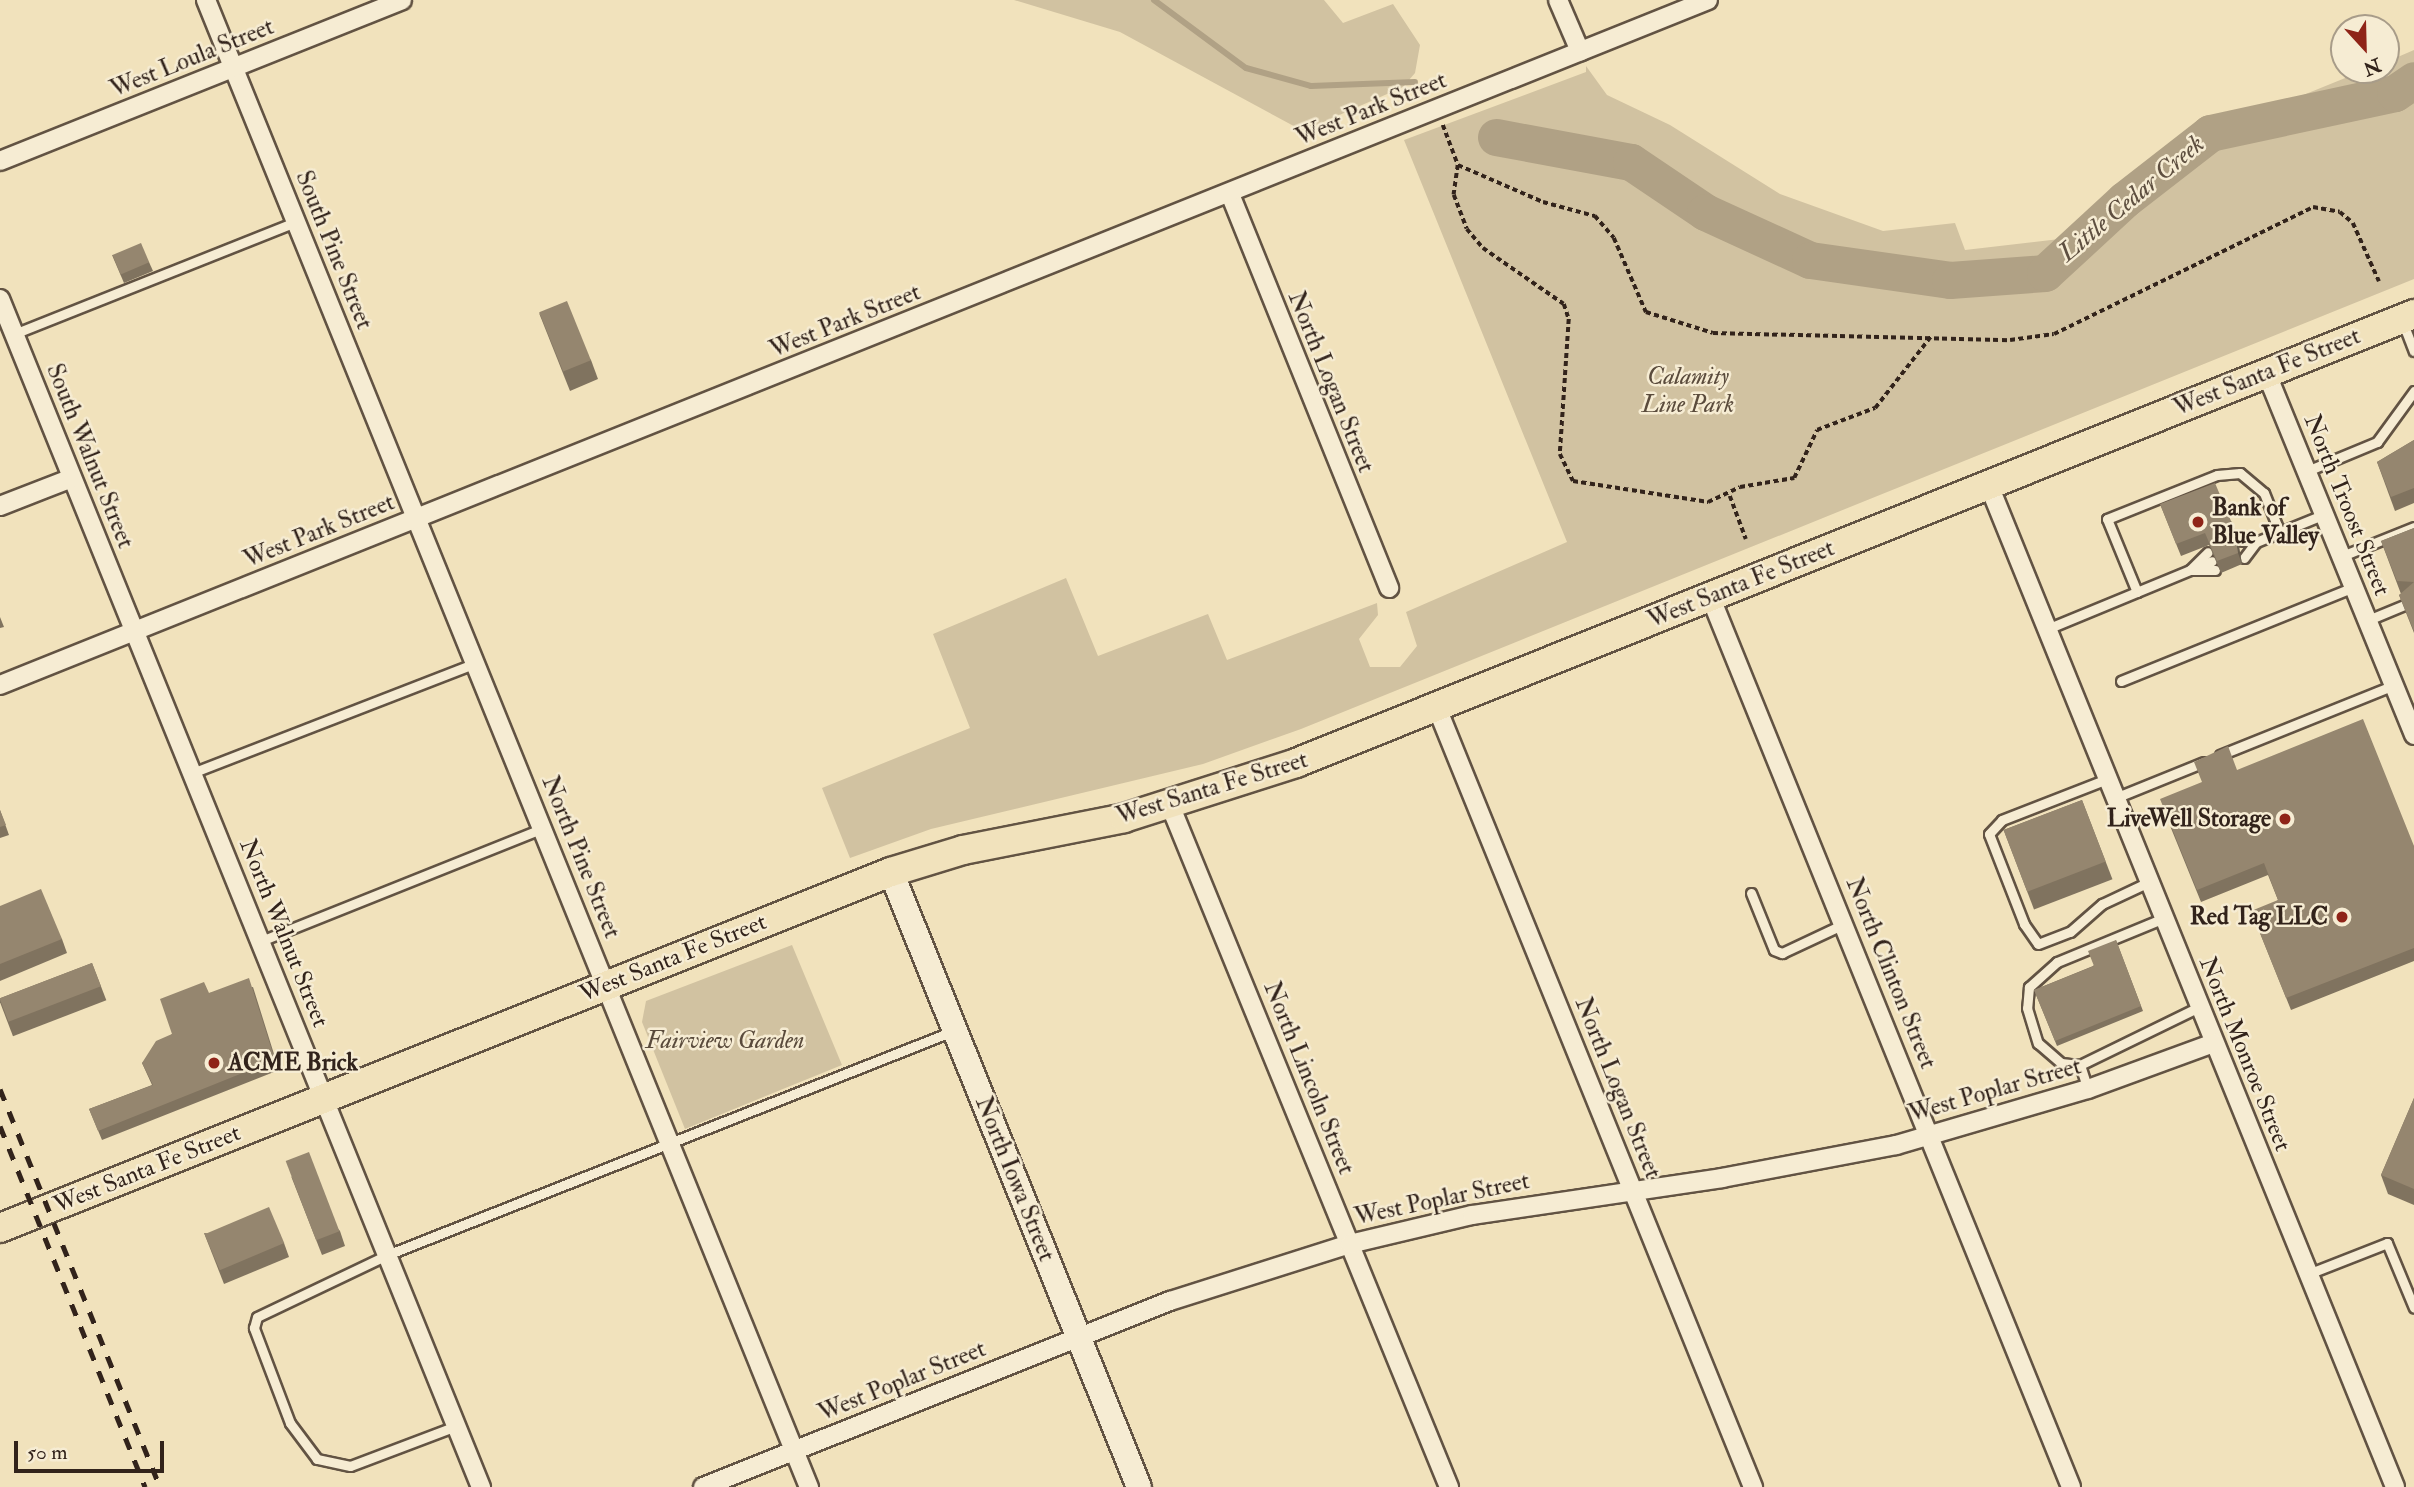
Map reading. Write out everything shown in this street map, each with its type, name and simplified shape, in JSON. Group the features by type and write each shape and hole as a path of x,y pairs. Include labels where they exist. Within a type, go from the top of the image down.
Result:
{"main road":[{"name":"West Santa Fe Street","path":"0,1228 891,872 1171,805 1437,708 1988,483 2407,316"}],"street":[{"name":"South Pine Street","path":"206,0 416,519"},
{"name":"West Loula Street","path":"0,162 402,0"},
{"path":"1558,0 1580,51"},
{"name":"West Park Street","path":"0,685 1230,194 1708,0"},
{"name":"North Logan Street","path":"1230,194 1389,588"},
{"name":"South Walnut Street","path":"0,299 135,631"},
{"name":"North Troost Street","path":"2266,372 2414,735"},
{"path":"0,506 72,478"},
{"name":"North Monroe Street","path":"1988,483 2395,1487"},
{"name":"North Pine Street","path":"416,519 809,1487"},
{"name":"North Clinton Street","path":"1710,597 1931,1136 2071,1487"},
{"name":"North Walnut Street","path":"135,631 481,1487"},
{"name":"North Logan Street","path":"1437,708 1753,1487"},
{"name":"North Lincoln Street","path":"1171,805 1449,1487"},
{"name":"North Iowa Street","path":"891,872 1139,1487"},
{"name":"West Poplar Street","path":"703,1487 1078,1337 1350,1244 1472,1215 1819,1161 1931,1136 2088,1089 2214,1043"}],"lane":[{"path":"14,334 296,222"},
{"path":"2407,316 2414,351"},
{"path":"2307,471 2376,442 2414,391"},
{"path":"2137,592 2107,519 2217,475 2240,473 2264,493 2280,533"},
{"path":"2256,542 2240,549 2325,514"},
{"path":"2342,556 2414,527"},
{"path":"2047,629 2212,561 2190,570"},
{"path":"2121,681 2354,587"},
{"path":"2368,620 2414,601"},
{"path":"192,772 475,663"},
{"path":"2115,798 2394,685"},
{"path":"2108,779 2002,820 1989,834 2024,924 2038,944 2070,932 2102,904 2149,882"},
{"path":"261,941 542,828"},
{"path":"1751,893 1774,950 1782,953 1844,924"},
{"path":"2164,918 2057,962 2029,987 2027,1008 2038,1043 2061,1063 2080,1065 2199,1007"},
{"path":"456,1426 350,1466 317,1459 290,1423 254,1328 257,1317 387,1255 955,1030"},
{"path":"2080,1065 2088,1089"},
{"path":"2308,1274 2387,1243 2414,1308"}],"path":[{"path":"1443,124 1458,165 1454,195 1466,229 1498,260 1553,293 1567,312 1563,471 1588,486 1708,502 1730,496 1740,487 1794,478 1817,430 1875,408 1932,335"},
{"path":"1458,165 1543,202 1595,216 1614,238 1639,303 1652,317 1713,333 1932,335 2010,340 2054,334 2313,206 2340,212 2353,223 2379,281"},
{"path":"1730,496 1746,539"}],"green space":[{"path":"1014,0 1324,0 1343,23 1393,4 1420,45 1415,73 1403,87 1303,131 1120,32"},
{"name":"Calamity Line Park","path":"2414,50 2414,279 1301,729 1203,764 931,829 850,858 822,788 970,728 933,634 1066,578 1098,656 1208,614 1227,660 1377,603 1378,615 1359,639 1370,667 1400,667 1417,646 1406,612 1567,542 1404,140 1586,72 1586,66 1607,95 1670,125 1780,194 1883,231 1955,223 1965,250 2085,236 2210,133 2331,84 2400,84 2400,56"},
{"name":"Fairview Garden","path":"792,945 842,1065 685,1129 642,1022 646,1001"}],"building":[{"path":"141,243 149,262 121,274 112,255"},
{"path":"567,301 591,360 563,372 539,312"},
{"path":"2414,440 2414,488 2391,497 2377,462"},
{"name":"Bank of Blue Valley","path":"2215,483 2231,521 2225,531 2235,536 2238,553 2217,561 2205,533 2176,544 2160,504"},
{"path":"2414,528 2414,582 2397,581 2381,541"},
{"path":"2414,582 2414,631 2399,595"},
{"path":"2363,719 2414,846 2414,948 2286,998 2251,911 2278,900 2264,863 2197,890 2160,799 2202,782 2194,762 2228,746 2237,770"},
{"path":"2082,800 2106,862 2027,892 2004,830"},
{"path":"0,810 6,825 0,827"},
{"path":"41,889 62,939 0,964 0,906"},
{"path":"2116,940 2141,1006 2055,1041 2034,990 2094,966 2088,951"},
{"path":"92,963 101,986 9,1022 0,998"},
{"name":"ACME Brick","path":"249,978 275,1060 98,1131 89,1109 153,1085 142,1063 156,1041 172,1034 160,999 204,982 209,993"},
{"path":"2414,1098 2414,1189 2381,1175"},
{"path":"309,1152 339,1231 316,1240 286,1161"},
{"path":"269,1207 284,1243 220,1270 205,1234"}],"waterway":[{"name":"Little Cedar Creek","path":"1154,0 1246,68 1311,86 1415,82"},
{"name":"Little Cedar Creek","path":"1496,137 1631,162 1705,212 1810,260 1950,280 2045,273 2124,200 2210,133 2395,93 2414,80"}],"railway":[{"path":"0,1089 160,1487"},
{"path":"0,1126 145,1487"}],"place":[{"name":"Bank of Blue Valley","path":"2198,522"},
{"name":"LiveWell Storage","path":"2285,819"},
{"name":"Red Tag LLC","path":"2342,917"},
{"name":"ACME Brick","path":"214,1063"}]}
